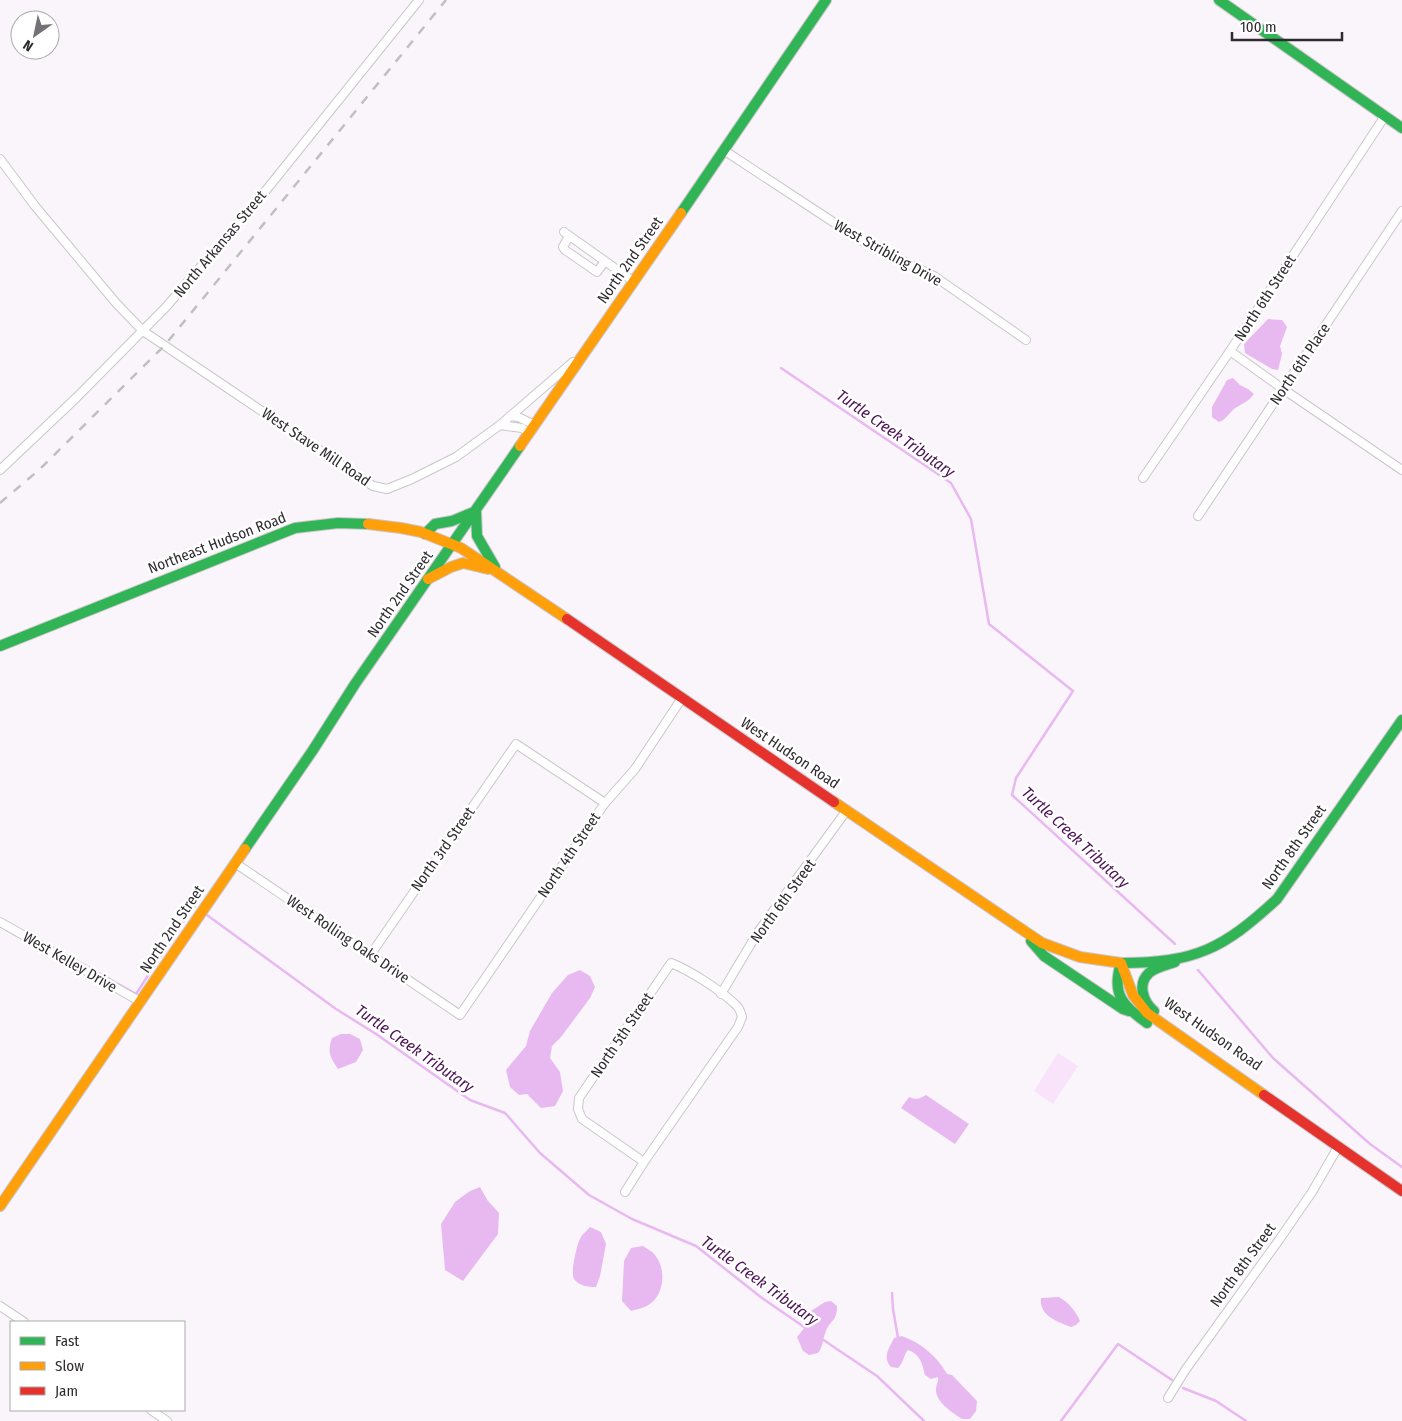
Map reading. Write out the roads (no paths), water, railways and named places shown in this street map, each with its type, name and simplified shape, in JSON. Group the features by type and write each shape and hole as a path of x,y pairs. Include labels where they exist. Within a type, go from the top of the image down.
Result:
{"main road":[{"name":"North 2nd Street","path":"0,1206 581,356 725,151 826,0"},
{"path":"1219,0 1402,128"},
{"path":"425,534 435,524 452,521 476,511 477,536 496,570"},
{"name":"Northeast Hudson Road","path":"0,646 295,528 318,524 354,522 402,528 453,544"},
{"name":"West Hudson Road","path":"453,544 496,570 1020,930 1060,952 1080,958 1121,963"},
{"path":"428,579 451,567 464,563 496,570"},
{"name":"North 8th Street","path":"1121,963 1183,958 1223,942 1251,923 1277,899 1402,720"},
{"path":"1020,930 1044,956 1123,1009 1132,1012"},
{"name":"West Hudson Road","path":"1183,958 1150,973 1143,983 1142,995 1148,1006 1273,1093 1293,1116"},
{"name":"West Hudson Road","path":"1121,963 1116,975 1116,990 1132,1012 1268,1107 1293,1116"},
{"name":"West Hudson Road","path":"1121,963 1131,994 1137,1004 1147,1013 1402,1191"}],"street":[{"name":"North Arkansas Street","path":"0,470 76,398 166,307 259,200 419,0"},
{"name":"North 6th Street","path":"1143,478 1230,351 1385,116"},
{"name":"West Stribling Drive","path":"725,151 862,241 934,276 1026,340"},
{"name":"West Stave Mill Road","path":"0,159 15,182 46,220 116,303 143,330 373,486 387,489 412,480 456,457 500,425 581,356"},
{"name":"North 6th Place","path":"1198,516 1402,211"},
{"path":"606,261 597,272 565,250 563,246 566,234 606,261 634,281"},
{"path":"1230,351 1402,470"},
{"path":"510,416 518,417 532,429"},
{"path":"500,425 532,429"},
{"name":"North 4th Street","path":"460,1015 604,803 635,769 682,698"},
{"name":"North 3rd Street","path":"371,954 516,744 604,803"},
{"name":"North 6th Street","path":"722,994 758,932 847,810"},
{"name":"West Rolling Oaks Drive","path":"235,863 460,1015"},
{"name":"West Kelley Drive","path":"0,922 140,1002"},
{"name":"North 5th Street","path":"644,1162 582,1119 578,1109 579,1098 671,963 686,969 722,994"},
{"path":"625,1192 738,1027 742,1017 739,1008 722,994"},
{"name":"North 8th Street","path":"1168,1398 1186,1369 1312,1192 1338,1147"},
{"path":"0,1306 22,1321"},
{"path":"152,1411 167,1421"}],"waterway":[{"name":"Turtle Creek Tributary","path":"781,368 951,483 971,519 989,624 1073,691 1016,778 1012,795 1175,944"},
{"name":"Turtle Creek Tributary","path":"49,945 136,994 195,906"},
{"name":"Turtle Creek Tributary","path":"207,915 336,1009 376,1034 470,1100 505,1113 540,1153 589,1195 632,1219 696,1246 762,1298 807,1329"},
{"name":"Turtle Creek Tributary","path":"1198,970 1273,1058 1370,1144 1402,1167"},
{"path":"892,1293 898,1338"},
{"name":"Turtle Creek Tributary","path":"822,1339 877,1376 924,1421"},
{"name":"Turtle Creek Tributary","path":"1061,1421 1118,1344 1172,1380"},
{"name":"Turtle Creek Tributary","path":"1183,1388 1216,1401 1246,1421"}],"railway":[{"path":"0,503 40,469 165,345 446,0"}]}
